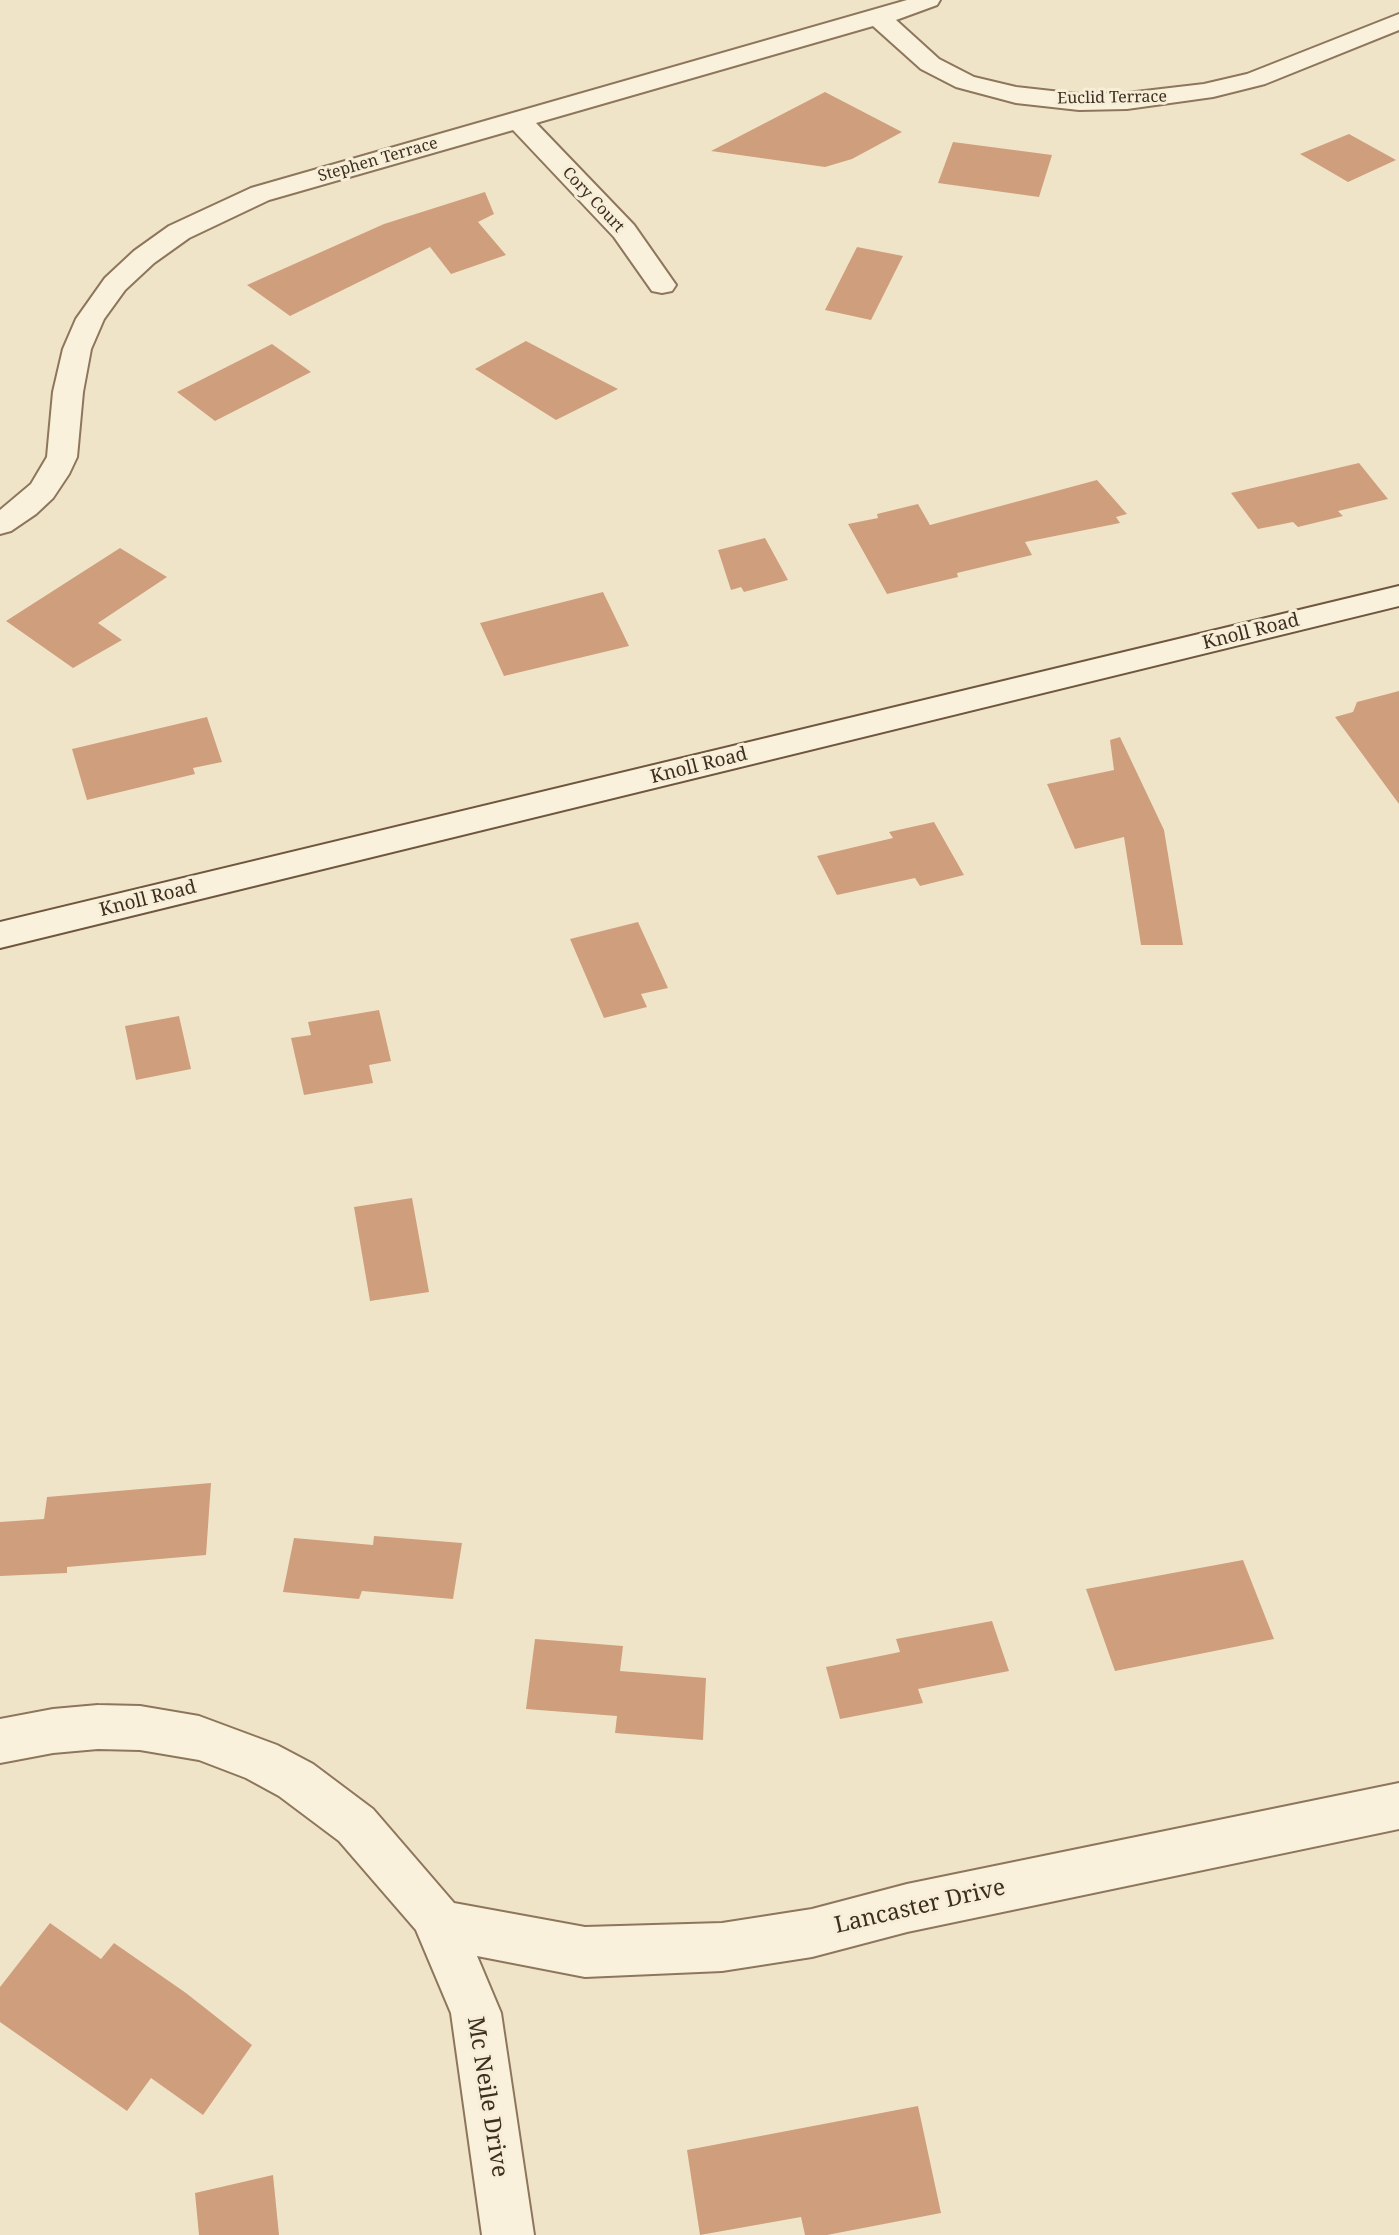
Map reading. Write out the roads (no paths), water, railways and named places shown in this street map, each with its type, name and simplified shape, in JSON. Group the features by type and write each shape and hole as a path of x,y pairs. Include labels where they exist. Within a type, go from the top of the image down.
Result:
{"street":[{"name":"Stephen Terrace","path":"0,524 34,499 54,474 61,457 68,392 77,349 90,319 116,284 144,257 178,232 260,194 878,18 928,0"},
{"name":"Euclid Terrace","path":"878,18 930,64 965,82 1016,95 1079,102 1139,100 1204,92 1256,79 1399,21"},
{"name":"Cory Court","path":"519,120 624,231 662,285"},
{"name":"Knoll Road","path":"0,935 1399,597"},
{"name":"Mc Neile Drive","path":"0,1741 53,1731 98,1727 140,1728 199,1738 261,1761 296,1780 356,1825 435,1915 475,2013 508,2235"},
{"name":"Lancaster Drive","path":"438,1924 585,1952 722,1947 812,1933 920,1905 1399,1806"}]}
